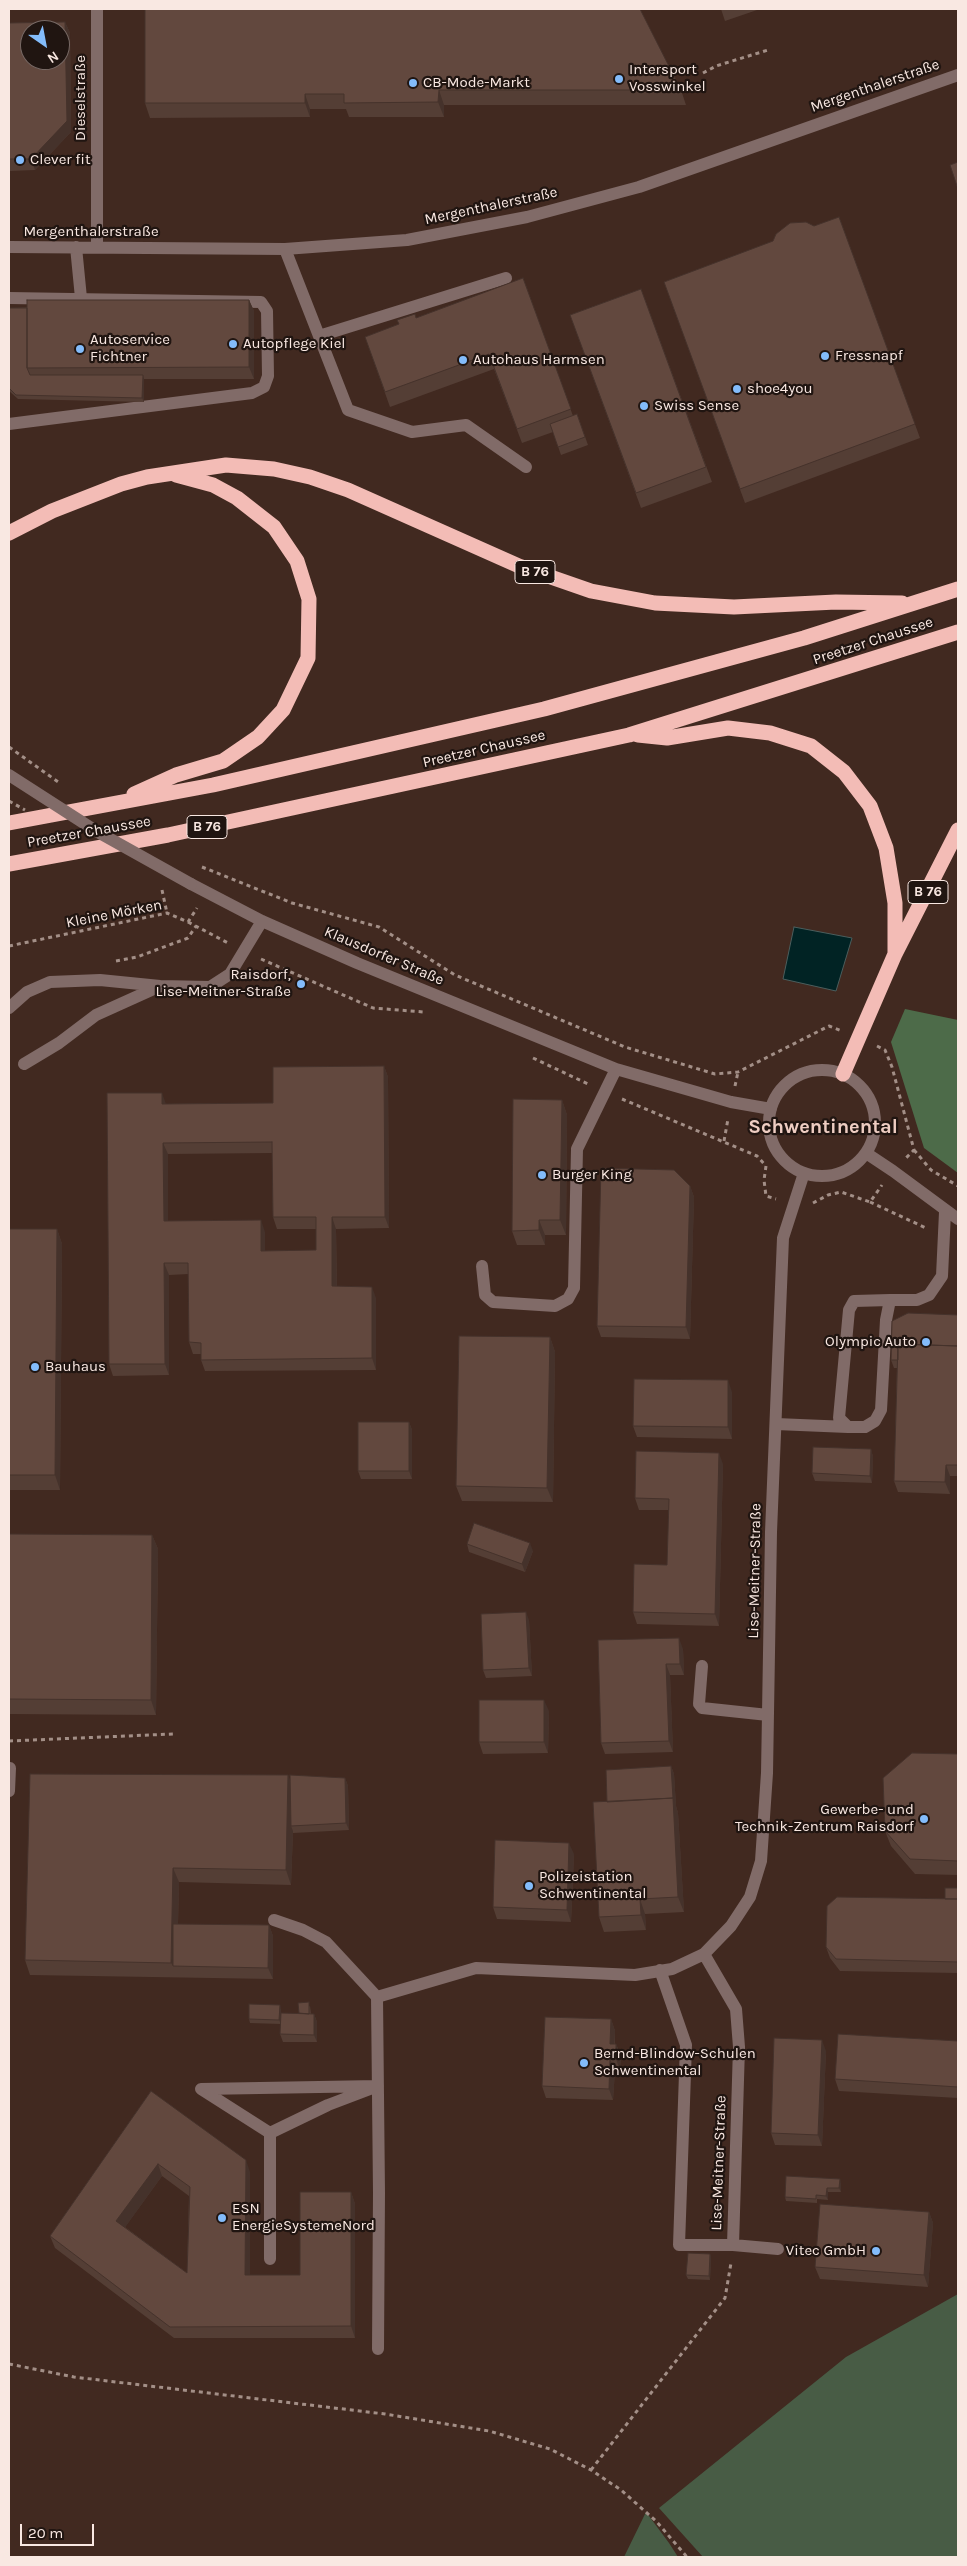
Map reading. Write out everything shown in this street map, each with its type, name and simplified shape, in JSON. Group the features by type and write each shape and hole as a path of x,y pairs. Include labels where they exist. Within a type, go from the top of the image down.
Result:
{"highway":[{"name":"B 76","path":"9,533 52,511 104,490 147,477 226,465 274,469 310,477 348,490 519,566 591,592 655,603 734,608 836,602 916,603"},
{"name":"B 76","path":"112,805 176,775 223,761 258,737 283,710 308,658 309,600 297,561 274,527 237,498 213,485 170,474"},
{"name":"Preetzer Chaussee","path":"9,823 213,785 544,709 804,638 958,589"},
{"name":"Preetzer Chaussee","path":"9,864 168,835 629,735 958,632"},
{"name":"B 76","path":"629,735 667,738 728,728 770,733 811,746 844,772 870,806 886,848 895,903 895,954"},
{"name":"B 76","path":"843,1074 895,954 958,830"}],"street":[{"name":"Dieselstraße","path":"96,247 97,9"},
{"name":"Mergenthalerstraße","path":"9,247 285,249 407,240 527,217 639,187 958,75"},
{"path":"76,247 81,298"},
{"path":"285,249 348,410 412,432 466,425 526,467"},
{"path":"319,336 506,278"},
{"path":"9,298 261,302 267,311 268,376 264,387 252,394 9,424"},
{"name":"Klausdorfer Straße","path":"9,775 96,831 262,922 616,1069 731,1102 771,1109"},
{"path":"9,1008 27,992 50,982 100,980 160,986 210,987 230,974 262,922"},
{"path":"24,1064 59,1043 96,1015 160,986"},
{"path":"482,1266 485,1295 493,1302 555,1306 568,1299 574,1288 577,1149 616,1069"},
{"path":"813,1070 828,1070 843,1074 856,1082 867,1094 873,1108 875,1124 873,1139 866,1153 854,1166 838,1173 821,1176 804,1173 790,1165 779,1154 772,1140 769,1125 771,1109 786,1083 799,1075 813,1070"},
{"path":"866,1153 893,1171 945,1212 958,1219"},
{"name":"Lise-Meitner-Straße","path":"377,1997 476,1968 635,1975 672,1969 704,1954 731,1926 750,1897 761,1861 767,1773 783,1238 804,1173"},
{"path":"848,1427 839,1418 849,1310 854,1301 917,1300 929,1294 942,1276 945,1212"},
{"path":"776,1424 866,1427 875,1421 881,1410 886,1320 890,1300"},
{"path":"702,1666 699,1704 702,1708 768,1714"},
{"path":"9,1791 10,1768"},
{"path":"274,1920 303,1930 326,1942 377,1997 378,2349"},
{"name":"Lise-Meitner-Straße","path":"704,1954 736,2009 739,2057 732,2245 778,2249"},
{"path":"660,1970 686,2045 679,2245 732,2245"},
{"path":"270,2133 328,2106 378,2086"},
{"path":"270,2133 201,2089 378,2086"},
{"path":"270,2133 270,2259"}],"path":[{"path":"703,73 716,66 768,50"},
{"path":"9,747 63,785"},
{"path":"193,862 292,903 379,927 455,975 625,1047 715,1074 738,1072 829,1026 860,1038 885,1050 892,1067 914,1150 931,1170 958,1186"},
{"path":"161,887 167,913"},
{"path":"188,922 207,893"},
{"name":"Kleine Mörken","path":"9,946 167,913 245,951 373,1008 432,1013"},
{"path":"526,1054 605,1092 757,1156 766,1166 764,1180 766,1196 793,1204 809,1206 828,1195 841,1192 870,1202 944,1235"},
{"path":"870,1202 893,1171 914,1150"},
{"path":"9,1741 173,1734"},
{"path":"591,2470 725,2298 732,2245"},
{"path":"9,2364 74,2377 385,2414 489,2431 550,2449 591,2470 621,2490 656,2520 687,2557"}],"green space":[{"path":"905,1009 958,1020 958,1173 924,1148 891,1042"},
{"path":"958,2294 958,2557 703,2557 659,2508 846,2357"},
{"path":"646,2512 669,2543 678,2557 624,2557"}],"water":[{"path":"794,927 852,938 836,991 783,979"}],"building":[{"name":"CB-Mode-Markt","path":"145,9 640,9 681,90 439,90 438,102 344,103 344,94 305,94 305,103 145,103"},
{"path":"9,23 20,23 20,70 66,70 67,121 31,159 9,159"},
{"path":"958,162 958,189 950,165"},
{"name":"Fressnapf","path":"839,217 915,424 740,489 664,282 773,241 776,234 790,223 806,222 814,226"},
{"name":"Autohaus Harmsen","path":"523,278 571,409 517,429 489,354 385,392 365,337 399,324 397,320 415,314 416,318"},
{"name":"Swiss Sense","path":"641,289 706,467 636,493 570,315"},
{"path":"27,300 249,300 249,367 27,368"},
{"path":"9,308 27,308 27,368 30,375 143,375 142,398 16,395 9,388"},
{"path":"577,414 585,437 558,447 550,424"},
{"path":"384,1066 385,1217 332,1217 332,1286 372,1287 372,1358 201,1360 201,1343 189,1342 188,1263 164,1263 165,1364 109,1364 107,1093 162,1093 162,1104 273,1103 273,1067","holes":["272,1142 273,1217 316,1217 316,1250 261,1251 261,1220 164,1221 163,1143"]},
{"name":"Burger King","path":"513,1099 562,1100 560,1220 539,1220 539,1230 512,1231"},
{"path":"601,1168 674,1170 690,1186 686,1327 597,1326"},
{"name":"Bauhaus","path":"9,1229 57,1229 55,1475 9,1475"},
{"name":"Olympic Auto","path":"908,1313 958,1315 958,1346 898,1344 898,1360 891,1360 892,1321"},
{"path":"459,1336 550,1337 547,1488 456,1486"},
{"path":"898,1344 958,1346 958,1465 946,1465 945,1482 894,1481"},
{"path":"634,1379 728,1380 728,1427 633,1426"},
{"path":"358,1422 409,1422 409,1471 358,1471"},
{"path":"813,1447 871,1449 870,1476 812,1473"},
{"path":"636,1451 719,1453 715,1614 633,1612 634,1564 667,1565 669,1499 635,1498"},
{"path":"474,1523 530,1543 522,1564 467,1544"},
{"path":"9,1534 152,1535 151,1700 9,1699"},
{"path":"526,1612 529,1668 483,1670 481,1614"},
{"path":"679,1638 680,1664 666,1664 669,1741 601,1743 598,1640"},
{"path":"479,1700 544,1700 544,1742 479,1742"},
{"name":"Gewerbe- und Technik-Zentrum Raisdorf","path":"912,1753 958,1754 958,1861 910,1859 885,1831 883,1778"},
{"path":"671,1766 673,1798 607,1802 606,1770"},
{"path":"30,1774 288,1775 286,1870 173,1868 171,1963 25,1960"},
{"path":"290,1775 345,1778 346,1823 291,1826"},
{"path":"673,1798 678,1897 640,1899 641,1915 599,1917 593,1802"},
{"path":"495,1840 569,1843 567,1910 493,1907"},
{"path":"945,1888 958,1888 958,1899 945,1899"},
{"path":"837,1897 958,1899 958,1962 836,1959 826,1947 827,1906"},
{"path":"173,1924 269,1925 268,1968 173,1966"},
{"path":"309,2002 309,2014 299,2013 298,2003"},
{"path":"249,2004 280,2005 279,2020 249,2019"},
{"path":"281,2013 314,2014 314,2035 280,2034"},
{"name":"Bernd-Blindow-Schulen Schwentinental","path":"545,2017 611,2019 610,2044 616,2044 616,2059 610,2059 609,2089 542,2086"},
{"path":"838,2034 958,2041 958,2087 835,2079"},
{"path":"774,2038 822,2040 818,2135 771,2133"},
{"name":"ESN EnergieSystemeNord","path":"151,2091 246,2160 245,2275 300,2275 300,2192 351,2192 351,2326 170,2327 50,2236","holes":["158,2164 190,2187 187,2273 116,2221"]},
{"path":"786,2176 840,2179 839,2188 827,2188 826,2196 816,2195 816,2199 785,2197"},
{"name":"Vitec GmbH","path":"820,2204 929,2212 924,2275 815,2267"},
{"path":"688,2253 710,2254 709,2276 686,2275"}],"place":[{"name":"Intersport Vosswinkel","path":"619,79"},
{"name":"CB-Mode-Markt","path":"413,83"},
{"name":"Clever fit","path":"20,160"},
{"name":"Autopflege Kiel","path":"233,344"},
{"name":"Autoservice Fichtner","path":"80,349"},
{"name":"Fressnapf","path":"825,356"},
{"name":"Autohaus Harmsen","path":"463,360"},
{"name":"shoe4you","path":"737,389"},
{"name":"Swiss Sense","path":"644,406"},
{"name":"Raisdorf, Lise-Meitner-Straße","path":"301,984"},
{"name":"Burger King","path":"542,1175"},
{"name":"Olympic Auto","path":"926,1342"},
{"name":"Bauhaus","path":"35,1367"},
{"name":"Gewerbe- und Technik-Zentrum Raisdorf","path":"924,1819"},
{"name":"Polizeistation Schwentinental","path":"529,1886"},
{"name":"Bernd-Blindow-Schulen Schwentinental","path":"584,2063"},
{"name":"ESN EnergieSystemeNord","path":"222,2218"},
{"name":"Vitec GmbH","path":"876,2251"}],"district":[{"name":"Schwentinental","path":"823,1127"}]}
